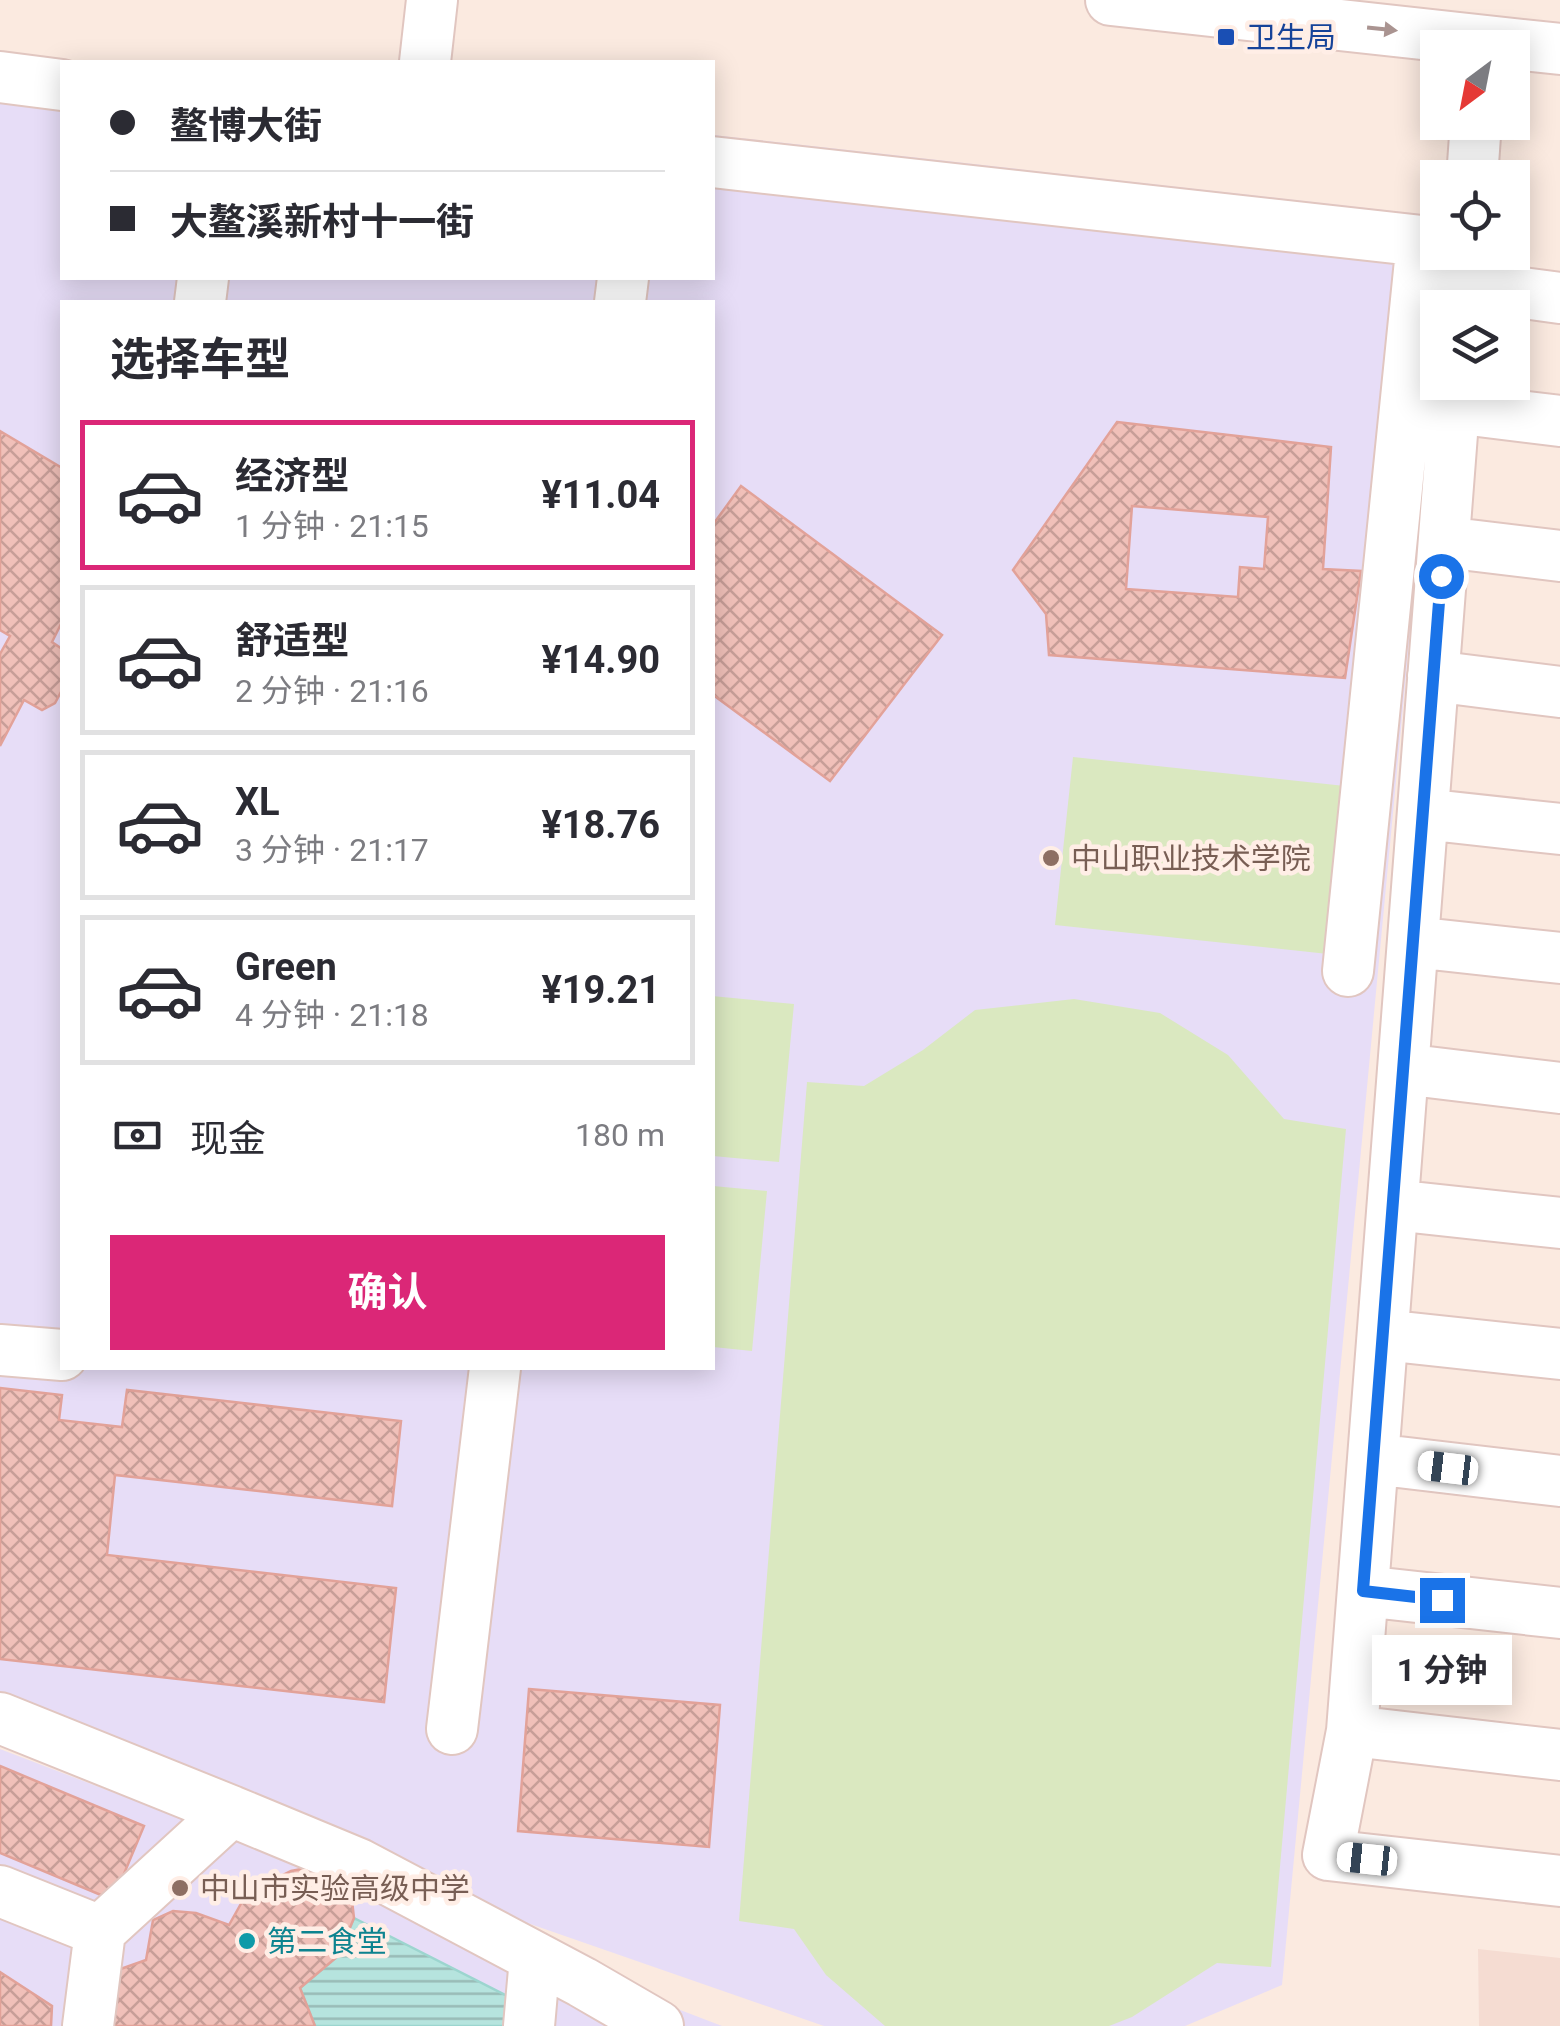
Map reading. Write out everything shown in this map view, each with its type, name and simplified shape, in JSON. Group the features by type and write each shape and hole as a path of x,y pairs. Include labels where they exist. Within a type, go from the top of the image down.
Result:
{"street":[{"path":"425,60 432,0"},
{"path":"1111,0 1420,37"},
{"path":"1530,46 1560,48"},
{"path":"0,77 60,85"},
{"path":"715,162 1422,241 1348,971"},
{"path":"1464,282 1560,298"},
{"path":"1455,400 1352,1731 1328,1855 1560,1881"},
{"path":"1475,400 1560,421"},
{"path":"1444,542 1560,556"},
{"path":"1433,676 1560,692"},
{"path":"1423,814 1560,829"},
{"path":"1413,942 1560,958"},
{"path":"1403,1069 1560,1088"},
{"path":"1393,1205 1560,1223"},
{"path":"1383,1335 1560,1354"},
{"path":"0,1350 60,1355"},
{"path":"452,1729 493,1370"},
{"path":"1373,1460 1560,1481"},
{"path":"1363,1591 1560,1613"},
{"path":"0,1718 358,1864 658,2026"},
{"path":"1352,1731 1560,1755"},
{"path":"88,2026 100,1932 231,1811"},
{"path":"0,1892 100,1932"},
{"path":"529,2026 535,1958"}],"shaded area":[{"name":"中山职业技术学院","path":"0,55 60,62 60,280 715,280 715,135 1420,214 1420,270 1445,270 1443,290 1420,290 1420,400 1432,400 1282,1985 1185,2026 824,2026 271,1834 0,1727"},
{"name":"中山市实验高级中学","path":"0,1749 722,2026 0,2026"},
{"path":"1478,1949 1560,1958 1560,2026 1479,2026"}],"green space":[{"path":"1073,757 1345,786 1328,954 1055,925"},
{"path":"715,996 794,1004 779,1162 715,1156"},
{"path":"1074,999 1160,1013 1228,1055 1284,1119 1346,1129 1271,1967 1217,1963 1132,2017 1109,2026 885,2026 826,1975 794,1929 739,1921 807,1082 864,1086 923,1050 975,1010"},
{"path":"715,1186 767,1191 752,1351 715,1347"}],"water":[{"path":"354,1918 509,1997 505,2026 315,2026 300,1988 338,1956"}],"building":[{"path":"1117,422 1331,447 1323,569 1361,571 1345,678 1049,655 1046,614 1013,570","holes":["1132,506 1268,517 1264,569 1240,567 1238,597 1126,589"]},
{"path":"0,431 60,467 60,626 52,642 60,648 60,694 55,703 42,710 24,700 0,746 0,654 10,636 0,630"},
{"path":"741,486 942,635 830,781 715,696 715,522"},
{"path":"0,1388 62,1395 59,1420 122,1427 127,1390 401,1421 392,1506 115,1475 107,1555 396,1588 384,1702 0,1659"},
{"path":"529,1689 720,1705 709,1847 518,1831"},
{"path":"0,1766 144,1826 113,1900 0,1853"},
{"name":"第二食堂","path":"327,1864 349,1874 354,1918 338,1956 300,1988 315,2026 111,2026 115,1971 146,1960 153,1920 173,1911 196,1913 229,1925 247,1893 291,1871"},
{"path":"0,1972 52,2006 51,2026 0,2026"}],"place":[{"name":"卫生局","path":"1226,37"},
{"name":"中山职业技术学院","path":"1051,858"},
{"name":"中山市实验高级中学","path":"180,1888"},
{"name":"第二食堂","path":"247,1941"}],"route":[{"path":"1441,576 1363,1591 1442,1600"}]}
